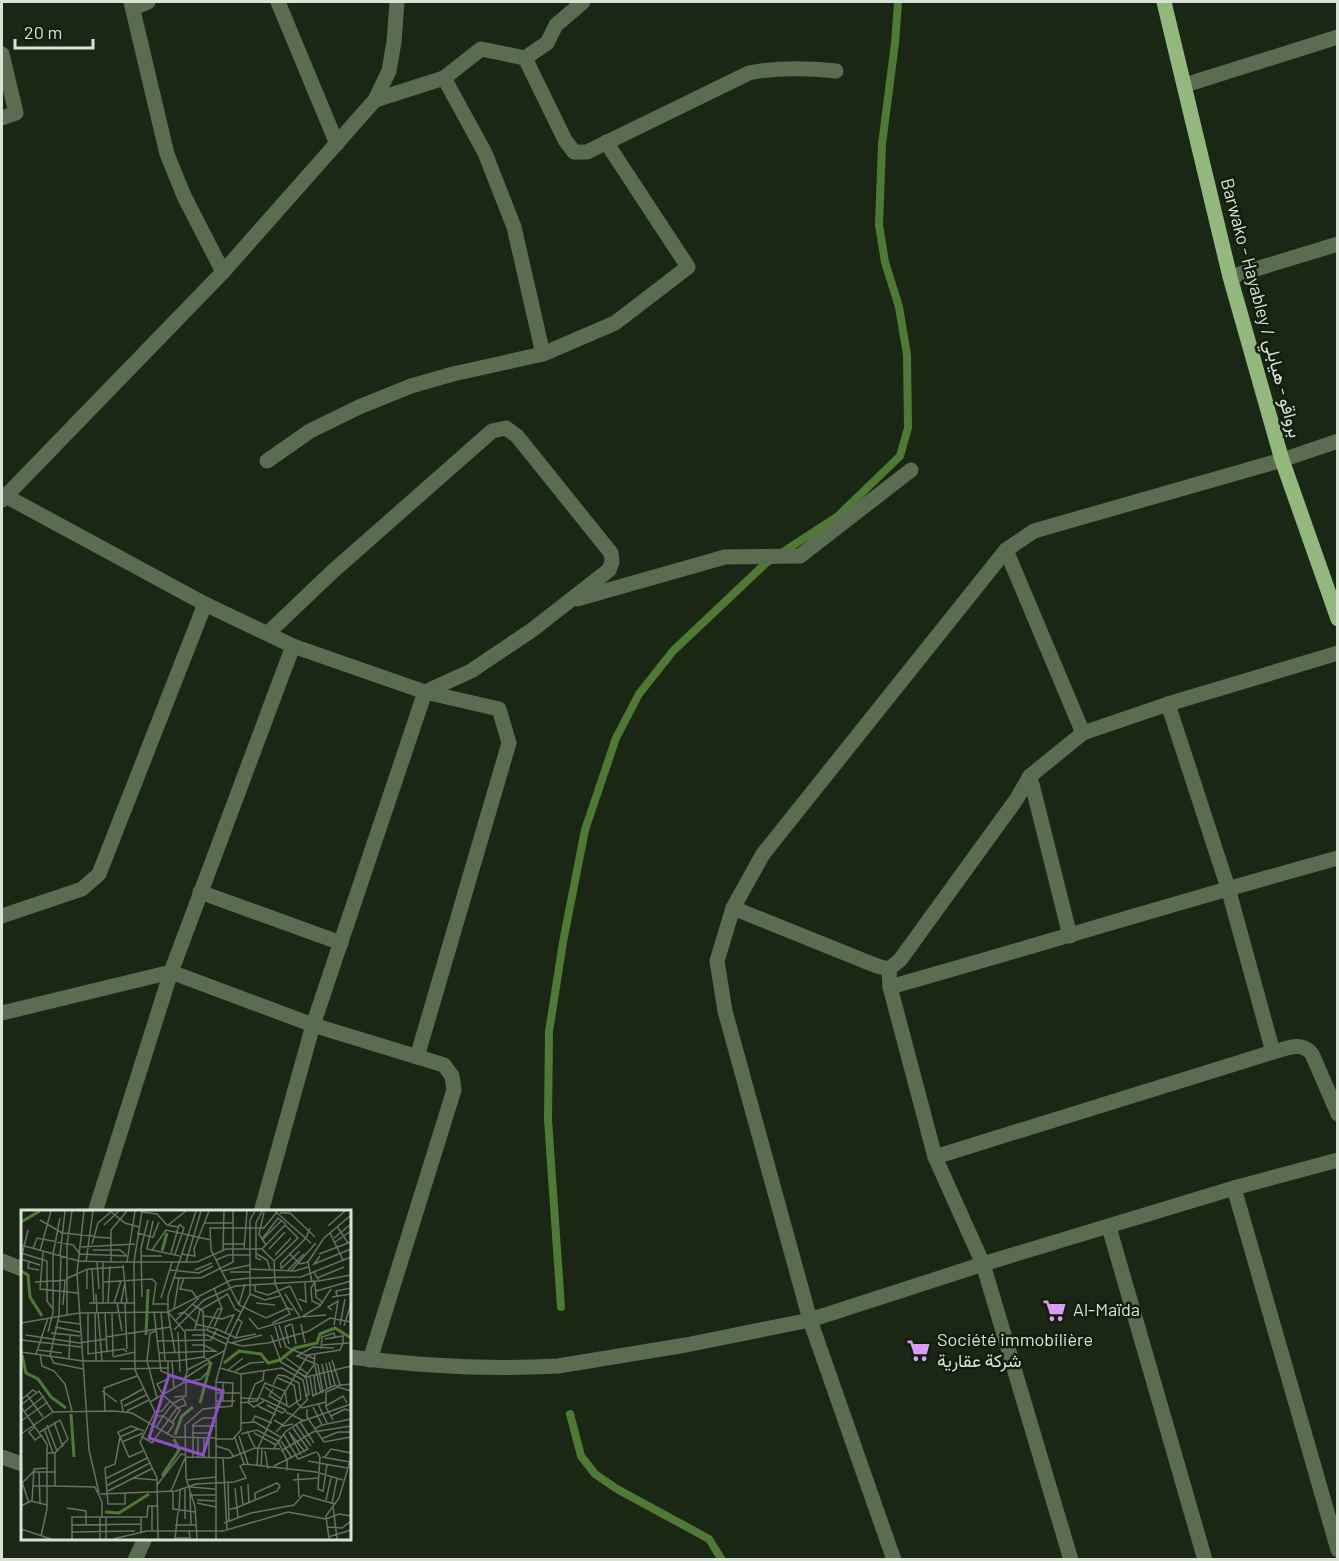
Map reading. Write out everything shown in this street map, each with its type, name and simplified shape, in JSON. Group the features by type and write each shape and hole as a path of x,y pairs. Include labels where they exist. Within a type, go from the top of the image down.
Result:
{"main road":[{"name":"Barwako - Hayabley / برواقو - هيابلي","path":"1164,2 1230,277 1282,460 1338,620"}],"street":[{"path":"278,2 337,144"},
{"path":"397,2 389,71 375,100 223,272 3,497 205,604 293,645 425,692 500,709 510,743 417,1057"},
{"path":"375,100 444,78 481,49 525,58 547,43 556,25 584,2"},
{"path":"137,4 167,154 184,196 223,272"},
{"path":"1185,85 1338,37"},
{"path":"2,54 16,113 2,118"},
{"path":"525,58 565,140 574,152 587,152 749,73 805,68 836,71"},
{"path":"444,78 485,153 514,227 543,354"},
{"path":"267,461 310,431 359,407 411,386 543,354 615,323 688,267 606,142"},
{"path":"1230,277 1338,244"},
{"path":"262,1210 313,1025 425,692 471,671 532,630 609,570 612,562 611,553 517,436 506,428 492,431 332,572 268,633"},
{"path":"894,1560 810,1320 725,1011 717,961 733,908 763,854 1006,550 1034,531 1282,460 1338,441"},
{"path":"569,601 725,557 800,556 911,470"},
{"path":"1006,550 1083,733"},
{"path":"2,916 82,889 99,874 205,604"},
{"path":"96,1210 171,972 293,645"},
{"path":"889,969 900,960 1016,800 1030,776 1083,733 1168,704 1338,653"},
{"path":"1168,704 1228,888 1273,1052"},
{"path":"1030,776 1070,936"},
{"path":"890,987 1338,858"},
{"path":"200,892 341,943"},
{"path":"733,908 889,969"},
{"path":"889,969 890,987 935,1157 983,1264 1071,1560"},
{"path":"2,1013 171,972 313,1025 444,1065 452,1076 454,1090 370,1360"},
{"path":"935,1157 1273,1052 1300,1046 1307,1047 1312,1054 1338,1114"},
{"path":"351,1357 482,1368 558,1366 696,1343 810,1320 983,1264 1234,1188 1338,1160"},
{"path":"1234,1188 1338,1550"},
{"path":"1109,1227 1205,1560"},
{"path":"2,1261 21,1269"},
{"path":"2,1457 21,1464"},
{"path":"135,1560 145,1540"}],"waterway":[{"path":"561,1307 548,1120 549,1032 563,942 585,830 616,738 639,694 673,651 766,563 838,516 900,456 908,428 907,355 899,307 885,262 879,225 882,144 898,2"},
{"path":"570,1414 581,1456 595,1474 617,1489 709,1539 722,1560"}],"place":[{"name":"Al-Maïda","path":"1055,1310"},
{"name":"Société immobilière شركة عقارية","path":"919,1350"}]}
